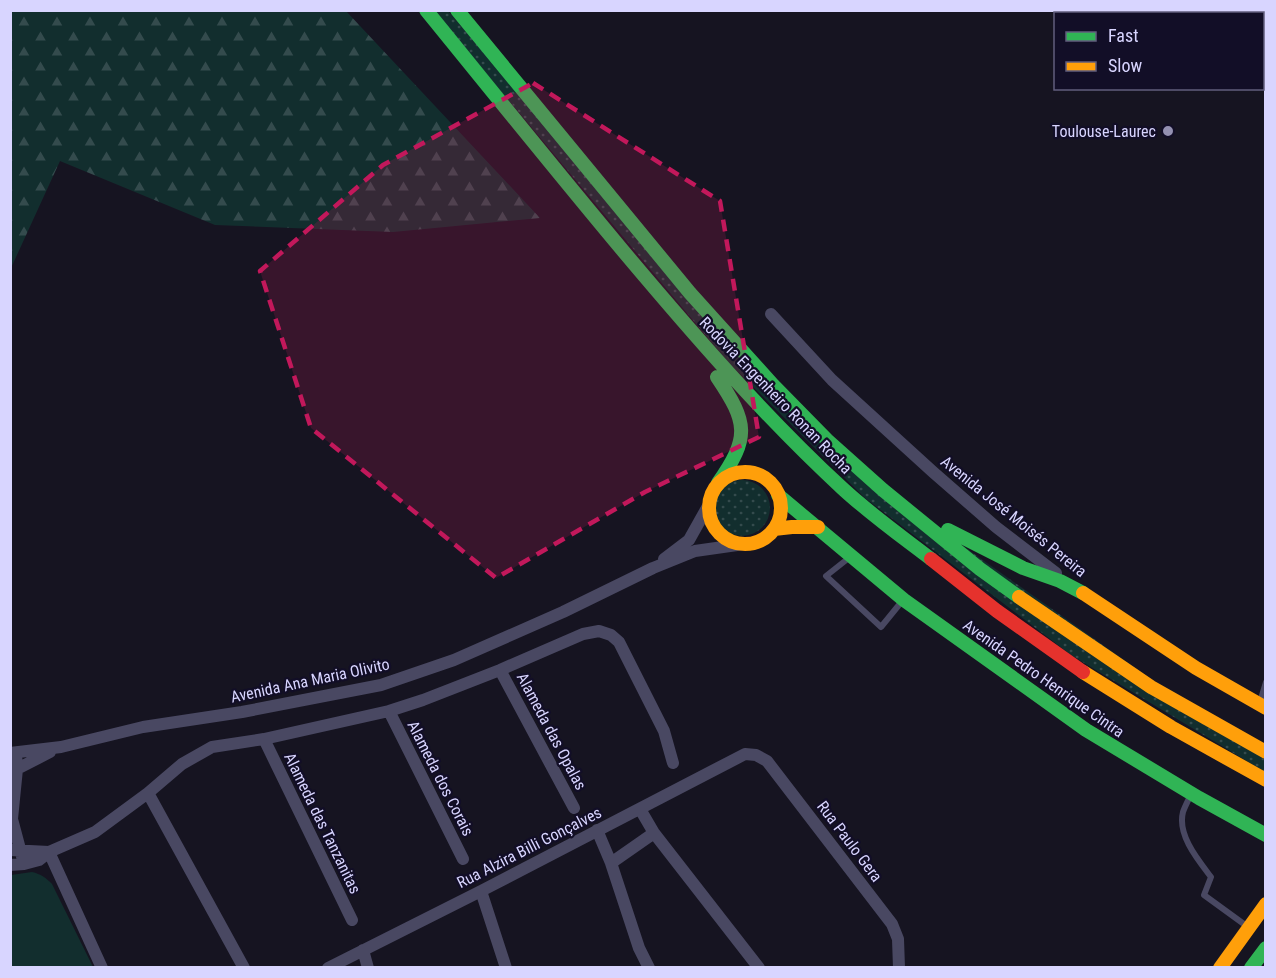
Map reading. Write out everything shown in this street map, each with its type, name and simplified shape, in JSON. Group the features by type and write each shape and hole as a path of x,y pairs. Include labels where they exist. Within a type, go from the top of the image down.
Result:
{"main road":[{"name":"Rodovia Engenheiro Ronan Rocha","path":"426,10 703,346 764,412 845,491 976,595 1064,659 1117,695 1218,755 1266,780"},
{"name":"Rodovia Engenheiro Ronan Rocha","path":"459,10 690,293 773,385 827,440 883,490 980,569 1151,687 1266,752"},
{"path":"672,308 739,413 742,432 738,450 718,483 712,494 708,506 714,528 722,537 744,544 756,543 774,529 781,507 778,495 763,477 751,473 739,473 728,476 718,483"},
{"path":"883,490 967,540 1023,568 1060,581 1083,593"},
{"name":"Avenida Pedro Henrique Cintra","path":"778,495 904,600 1086,730 1266,835"},
{"path":"774,529 818,527"},
{"name":"Avenida José Moisés Pereira","path":"1083,593 1138,632 1263,706"},
{"path":"1220,968 1266,904"},
{"path":"1251,968 1266,948"}],"street":[{"name":"Avenida José Moisés Pereira","path":"771,314 832,380 933,472 996,526 1083,593"},
{"name":"Avenida Ana Maria Olivito","path":"653,568 688,540 708,506"},
{"name":"Avenida Ana Maria Olivito","path":"14,753 61,747 143,727 242,712 381,685 454,660 563,612 653,568 695,551 744,544"},
{"path":"10,865 39,860 49,852 95,832 148,793 182,764 212,747 264,739 389,711 500,670 583,634 599,631 611,635 619,642 664,730 674,763"},
{"name":"Alameda das Opalas","path":"500,670 574,808"},
{"name":"Alameda dos Corais","path":"389,711 463,859"},
{"name":"Alameda das Tanzanitas","path":"264,739 352,920"},
{"name":"Avenida Ana Maria Olivito","path":"14,769 61,747"},
{"path":"14,753 12,819 15,850 24,864"},
{"name":"Rua Alzira Billi Gonçalves","path":"328,968 746,754"},
{"name":"Rua Paulo Gera","path":"746,754 767,760 892,924 898,939 898,968"},
{"path":"148,793 244,968"},
{"path":"640,809 654,833 759,968"},
{"path":"597,830 611,862 639,948 649,968"},
{"path":"611,862 654,833"},
{"path":"15,850 49,852"},
{"path":"49,852 102,968"},
{"path":"481,891 506,968"},
{"path":"363,950 368,968"}],"lane":[{"path":"852,556 826,576 881,627 904,600"},
{"path":"1263,706 1266,682"},
{"path":"1191,793 1182,813 1184,835 1211,877 1204,895 1248,928"}],"highlighted area":[{"path":"533,83 720,201 759,437 645,492 496,578 311,428 260,271 383,165"}],"green space":[{"path":"11,10 346,11 540,218 393,232 215,225 60,161 11,268"},
{"path":"434,11 448,11 829,451 1265,760 1265,772 1071,655 865,498 728,362"},
{"path":"736,480 748,480 758,484 766,492 770,508 766,524 758,532 748,536 736,536 726,532 718,524 714,514 714,502 718,492 726,484"},
{"path":"32,872 43,876 52,884 93,967 11,967 11,875"}],"traffic: fast":[{"path":"426,10 624,252 730,374 842,488 931,559"},
{"path":"457,10 690,293 773,385 827,440 883,490 980,569 1019,597"},
{"path":"717,377 735,406 741,430 736,454 718,483"},
{"path":"778,495 904,600 1086,730 1266,835"},
{"path":"948,530 1023,568 1060,581 1083,593"},
{"path":"1251,968 1266,948"}],"traffic: slow":[{"path":"745,472 765,478 775,488 781,508 775,528 765,538 745,544 725,538 715,528 709,508 715,488 725,478 745,472"},
{"path":"774,529 818,527"},
{"path":"1083,593 1196,668 1266,708"},
{"path":"1019,597 1151,687 1266,752"},
{"path":"1083,672 1171,727 1266,780"},
{"path":"1220,968 1266,904"}],"traffic: jam":[{"path":"931,559 997,611 1083,672"}],"place":[{"name":"Toulouse-Laurec","path":"1168,131"}]}
